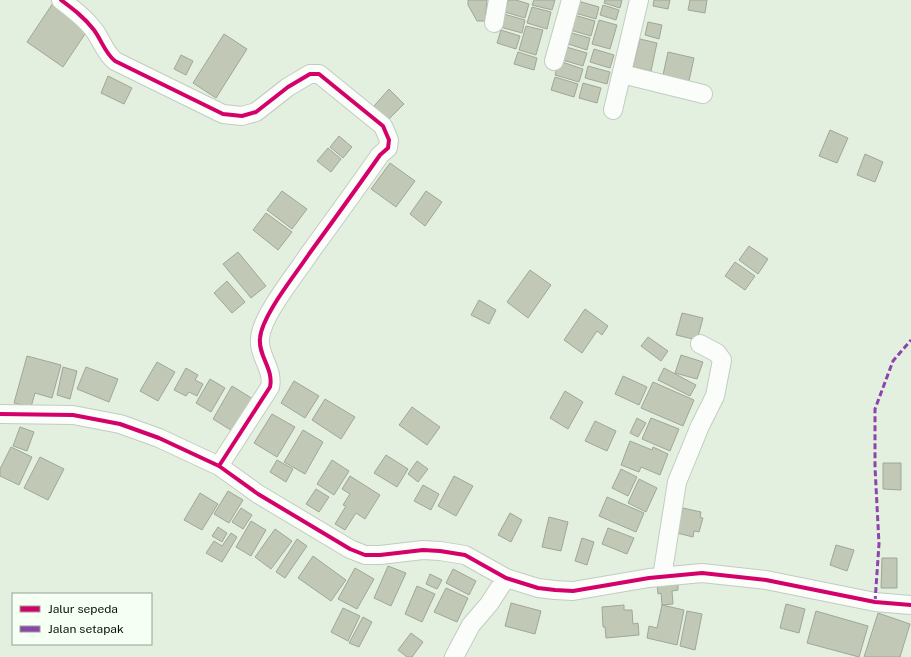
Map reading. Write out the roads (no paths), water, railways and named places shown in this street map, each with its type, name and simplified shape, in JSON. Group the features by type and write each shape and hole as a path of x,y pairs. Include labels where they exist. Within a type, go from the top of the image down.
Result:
{"street":[{"path":"61,0 84,17 108,56 115,61 223,114 242,116 256,112 288,87 310,74 319,74 383,126 389,140 388,148 380,155 280,295 264,321 260,337 261,352 272,379 270,387 219,466"},
{"path":"494,23 498,0"},
{"path":"554,62 571,0"},
{"path":"613,110 639,0"},
{"path":"622,74 703,94"},
{"path":"662,577 677,482 700,426 715,396 722,360 717,353 700,344"},
{"path":"0,414 73,414 120,424 159,438 219,466 258,494 350,549 365,555 380,555 423,550 465,555 506,578 538,588 573,591 662,577 702,574 766,580 875,602 911,605"},
{"path":"454,657 471,625 489,604 506,578"}]}
